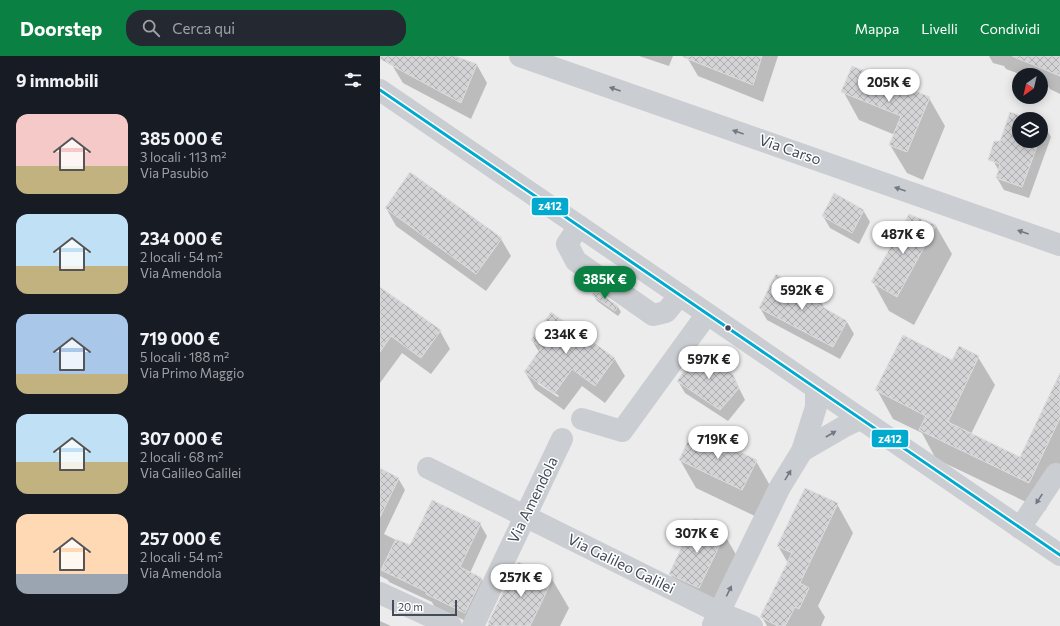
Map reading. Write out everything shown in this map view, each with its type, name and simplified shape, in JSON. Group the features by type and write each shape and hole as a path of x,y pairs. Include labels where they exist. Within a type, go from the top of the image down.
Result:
{"street":[{"name":"Via Carso","path":"520,56 1060,245"},
{"path":"380,90 1060,555"},
{"path":"579,226 567,244 576,261 653,315 666,312 680,295"},
{"path":"582,419 622,431 707,314"},
{"path":"715,619 780,487 802,451 816,407 816,389"},
{"path":"802,451 860,419"},
{"name":"Via Amendola","path":"473,626 524,516 562,439"},
{"name":"Via Galileo Galilei","path":"428,468 524,516 715,619 752,626"},
{"path":"1020,528 1056,474 1060,476"},
{"path":"380,593 440,624"}],"building":[{"path":"380,56 455,56 477,64 461,103 380,59"},
{"path":"683,56 762,56 753,85"},
{"path":"1012,56 1060,56 1060,76 1048,71 1048,68 1041,68"},
{"path":"852,66 930,97 907,152 889,145 901,116 841,92"},
{"path":"1010,112 1012,113 1012,148 1036,148 1022,187 996,178 1000,164 988,160 994,141 1000,141"},
{"path":"410,172 502,238 476,274 385,208"},
{"path":"834,193 864,210 852,233 822,216"},
{"path":"909,214 936,225 897,297 871,282"},
{"path":"776,274 819,296 816,303 847,321 833,347 759,308"},
{"path":"380,287 441,330 421,358 391,336 380,352"},
{"path":"595,290 618,306 615,311 592,295"},
{"path":"551,312 615,358 595,386 572,369 554,394 524,372 541,348 531,340"},
{"path":"903,335 952,360 959,346 979,356 948,422 1020,457 1060,373 1060,418 1029,483 919,430 926,416 875,390"},
{"path":"700,350 733,374 739,388 720,410 677,381"},
{"path":"693,430 757,460 742,490 679,460"},
{"path":"380,468 399,478 380,517"},
{"path":"805,488 838,503 800,583 809,588 799,609 795,607 785,626 778,626 760,617 792,553 777,546"},
{"path":"432,500 481,523 460,567 482,578 465,613 426,594 427,592 381,570 396,539 410,545"},
{"path":"695,519 725,534 699,588 669,574"},
{"path":"518,562 553,578 530,626 493,626 488,623"}],"transit line":[{"name":"z412","path":"380,90 1060,555"}]}
